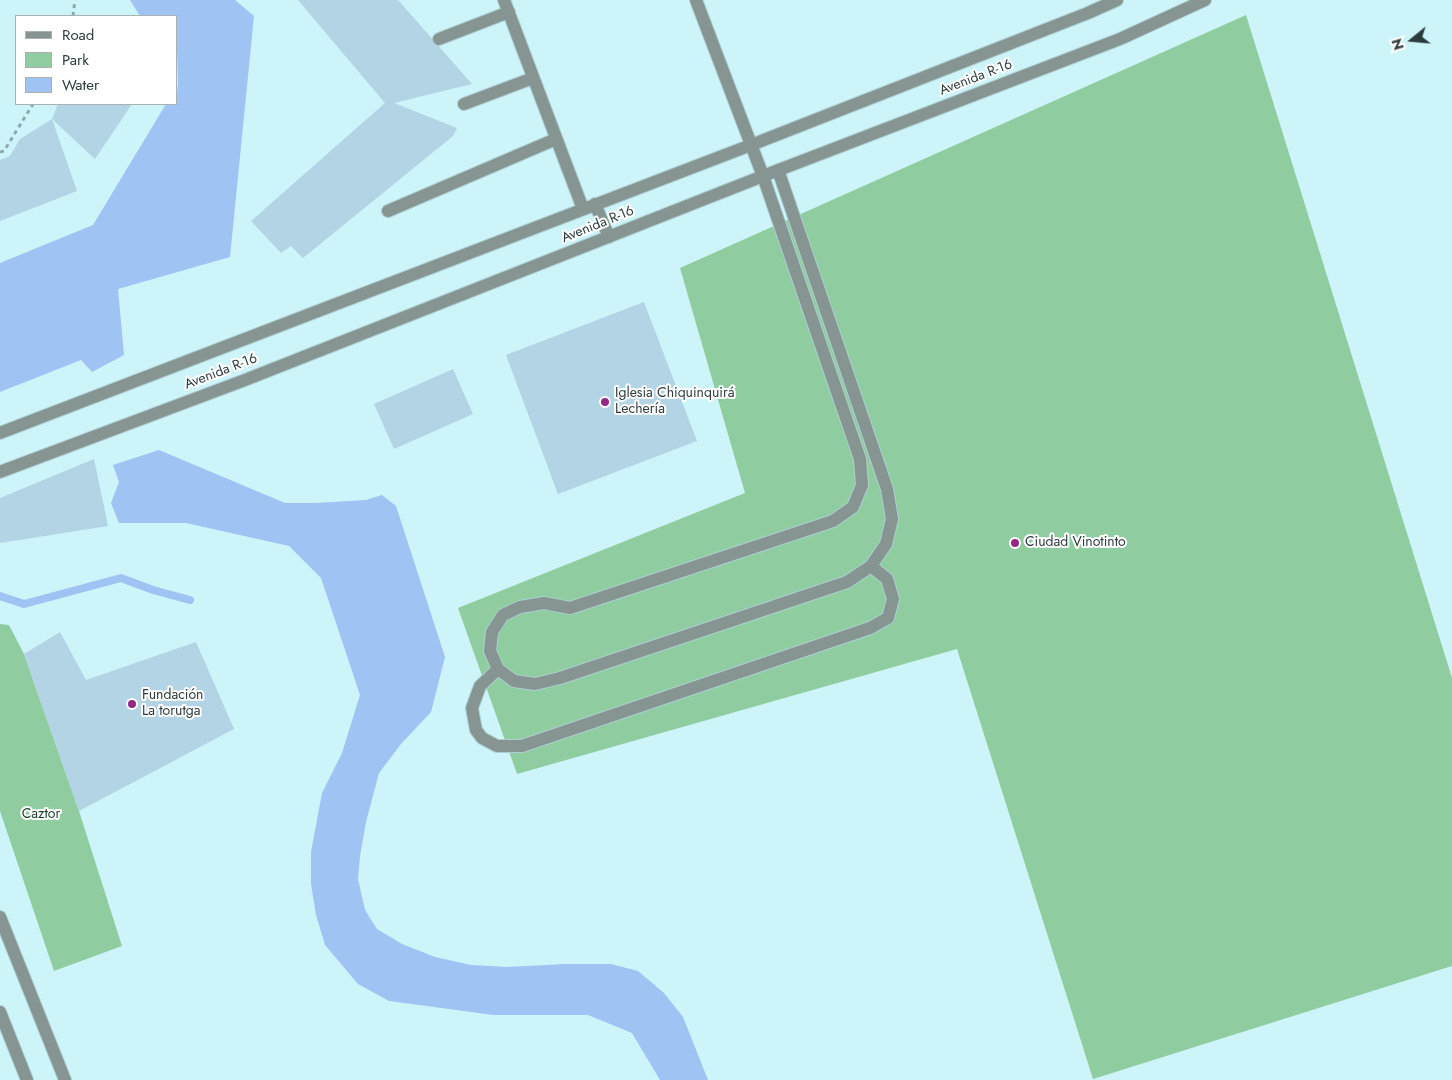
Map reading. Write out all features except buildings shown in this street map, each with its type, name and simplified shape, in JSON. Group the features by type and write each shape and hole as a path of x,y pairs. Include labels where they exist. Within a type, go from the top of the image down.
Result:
{"street":[{"path":"696,0 763,176 860,459 862,485 853,507 833,521 570,608 544,603 520,607 503,615 492,632 490,651 498,669 514,681 535,684 560,678 847,582 871,566 886,544 892,519 887,489 778,170"},
{"name":"Avenida R-16","path":"0,433 1088,14 1117,0"},
{"name":"Avenida R-16","path":"0,472 263,372 609,238 778,170 1120,39 1205,0"},
{"path":"439,39 507,6 556,139 589,206 609,238"},
{"path":"464,104 533,78"},
{"path":"388,211 556,139"},
{"path":"498,669 480,686 472,708 476,730 482,738 497,746 522,746 870,628 888,618 893,599 886,580 871,566"},
{"path":"0,917 65,1080"},
{"path":"0,1012 27,1080"}],"path":[{"path":"73,15 75,0"},
{"path":"0,152 4,151 32,105"}],"green space":[{"name":"Ciudad Vinotinto","path":"1246,15 1452,678 1452,966 1093,1079 957,649 517,774 458,608 745,493 680,268"},
{"name":"Caztor","path":"0,624 9,625 24,654 79,811 122,946 54,971 0,811"}],"water":[{"path":"130,0 235,0 254,16 230,257 118,289 124,355 92,372 81,360 0,392 0,263 93,225 165,105 178,105 178,15 139,15"},
{"path":"159,450 285,503 366,500 382,495 396,506 445,657 431,712 401,744 379,773 366,822 358,879 365,910 377,929 402,944 435,957 471,965 507,967 611,964 638,971 664,993 683,1017 708,1080 660,1080 632,1033 588,1015 493,1015 389,1001 358,984 325,945 316,915 311,884 311,852 322,793 342,753 360,695 321,578 289,546 186,523 119,523 111,503 119,482 113,465"}],"waterway":[{"path":"0,596 24,604 121,578 153,590 190,600"}],"place":[{"name":"Iglesia Chiquinquirá Lechería","path":"605,402"},
{"name":"Ciudad Vinotinto","path":"1015,543"},
{"name":"Fundación La torutga","path":"132,704"}]}
